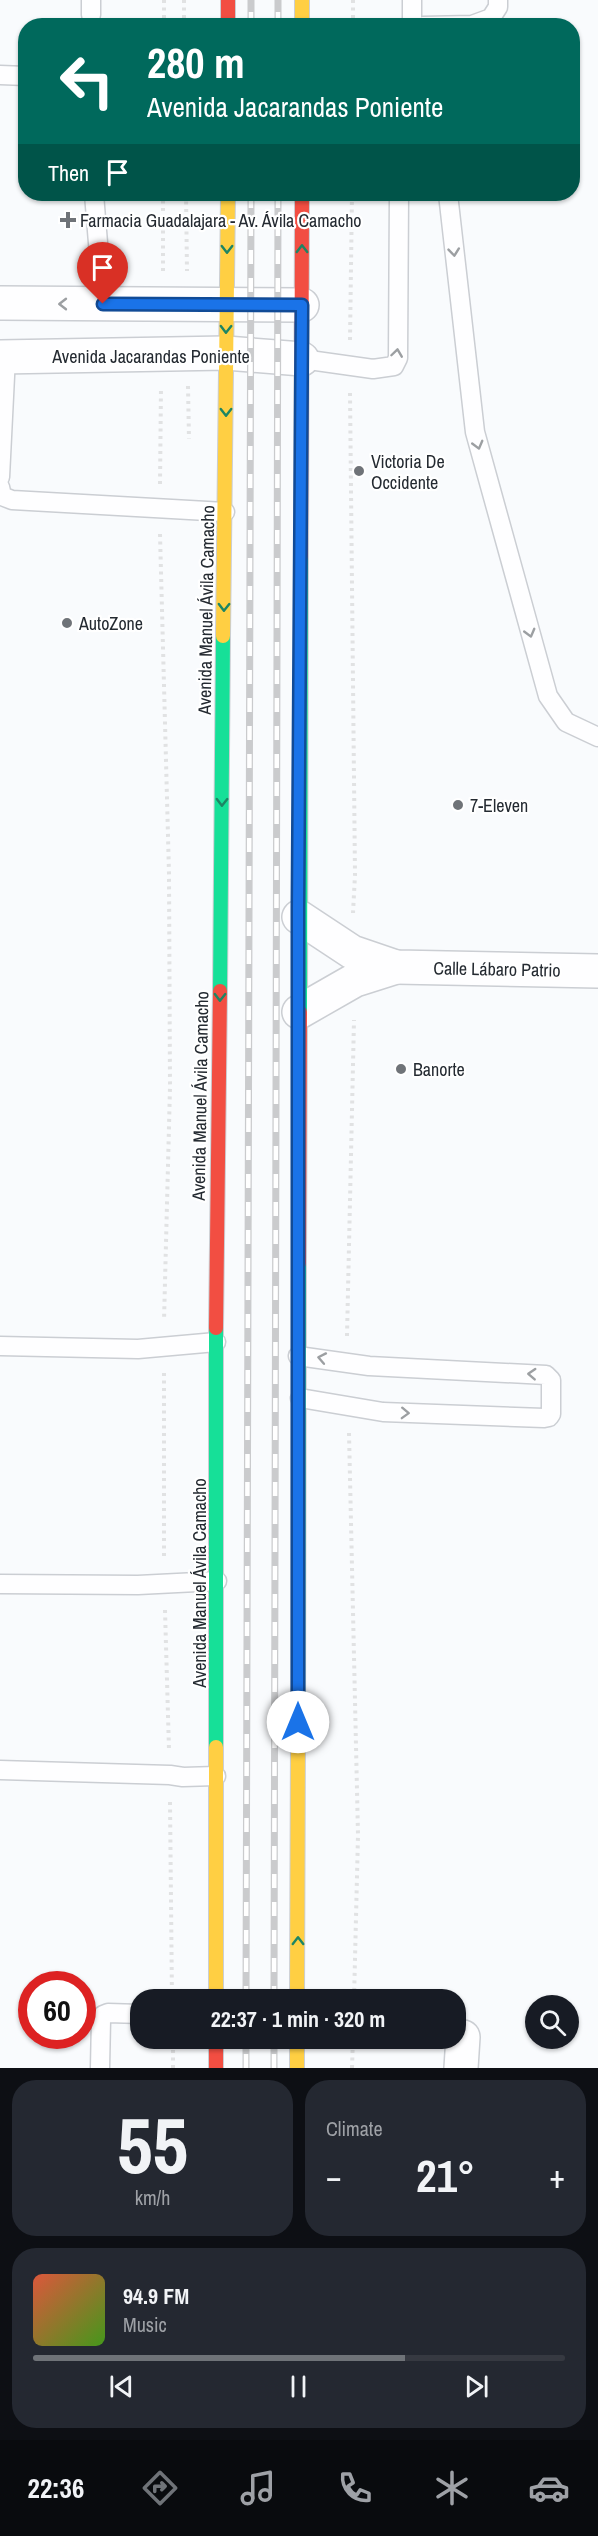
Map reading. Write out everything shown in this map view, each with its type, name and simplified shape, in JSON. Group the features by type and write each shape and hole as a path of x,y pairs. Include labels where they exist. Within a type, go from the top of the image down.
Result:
{"main road":[{"path":"228,0 228,18"},
{"path":"302,0 302,18"},
{"name":"Avenida Manuel Ávila Camacho","path":"216,1989 216,1342 228,201"},
{"path":"297,1989 302,201"},
{"path":"216,2049 216,2068"},
{"path":"297,2049 297,2068"}],"street":[{"path":"0,303 302,305"},
{"name":"Avenida Jacarandas Poniente","path":"3,357 226,353 302,359"},
{"name":"Calle Lábaro Patrio","path":"299,917 353,966 598,971"},
{"path":"299,1011 353,966"}],"lane":[{"path":"412,0 412,18"},
{"path":"491,18 498,7 498,0"},
{"path":"0,75 18,76"},
{"path":"95,201 103,304"},
{"path":"302,359 350,367 386,368 394,366 398,358 399,201"},
{"path":"449,201 475,432 548,696 566,722 598,737"},
{"path":"0,477 3,357"},
{"path":"0,488 2,496 12,500 225,512"},
{"path":"0,1346 138,1349 216,1342"},
{"path":"298,1356 347,1363 546,1375 550,1380 551,1414 544,1418 383,1412 300,1398"},
{"path":"0,1584 165,1584 217,1581"},
{"path":"0,1770 170,1774 183,1777 216,1776"},
{"path":"100,2068 103,2015 130,2014"}],"path":[{"path":"164,0 164,18"},
{"path":"184,0 184,18"},
{"path":"353,0 353,18"},
{"path":"163,201 163,304"},
{"path":"347,1363 355,875 350,367 352,201"},
{"path":"161,354 160,509 169,885 170,1087 164,1347 165,1584 172,1989"},
{"path":"348,1405 358,1835 354,1989"},
{"path":"172,2049 172,2068"},
{"path":"352,2068 353,2049"}],"railway":[{"path":"251,0 251,18"},
{"path":"278,0 278,18"},
{"path":"246,1989 251,201"},
{"path":"274,1989 278,201"},
{"path":"246,2049 246,2068"},
{"path":"274,2049 274,2068"}],"traffic: fast":[{"path":"300,1012 301,556"},
{"path":"220,991 223,636"},
{"path":"298,1735 299,1263"},
{"path":"216,1328 216,1747"}],"traffic: slow":[{"path":"302,0 302,18"},
{"path":"223,636 228,201"},
{"path":"297,1989 298,1735"},
{"path":"216,1747 216,1989"},
{"path":"297,2049 297,2068"}],"traffic: jam":[{"path":"228,0 228,18"},
{"path":"301,556 302,201"},
{"path":"216,1328 220,991"},
{"path":"299,1263 300,1012"},
{"path":"216,2049 216,2068"}],"place":[{"name":"Farmacia Guadalajara - Av. Ávila Camacho","path":"68,220"},
{"name":"Victoria De Occidente","path":"359,471"},
{"name":"AutoZone","path":"67,623"},
{"name":"7-Eleven","path":"458,805"},
{"name":"Banorte","path":"401,1069"}],"route":[{"path":"103,304 302,305 298,908 300,1421 298,1722"}]}
